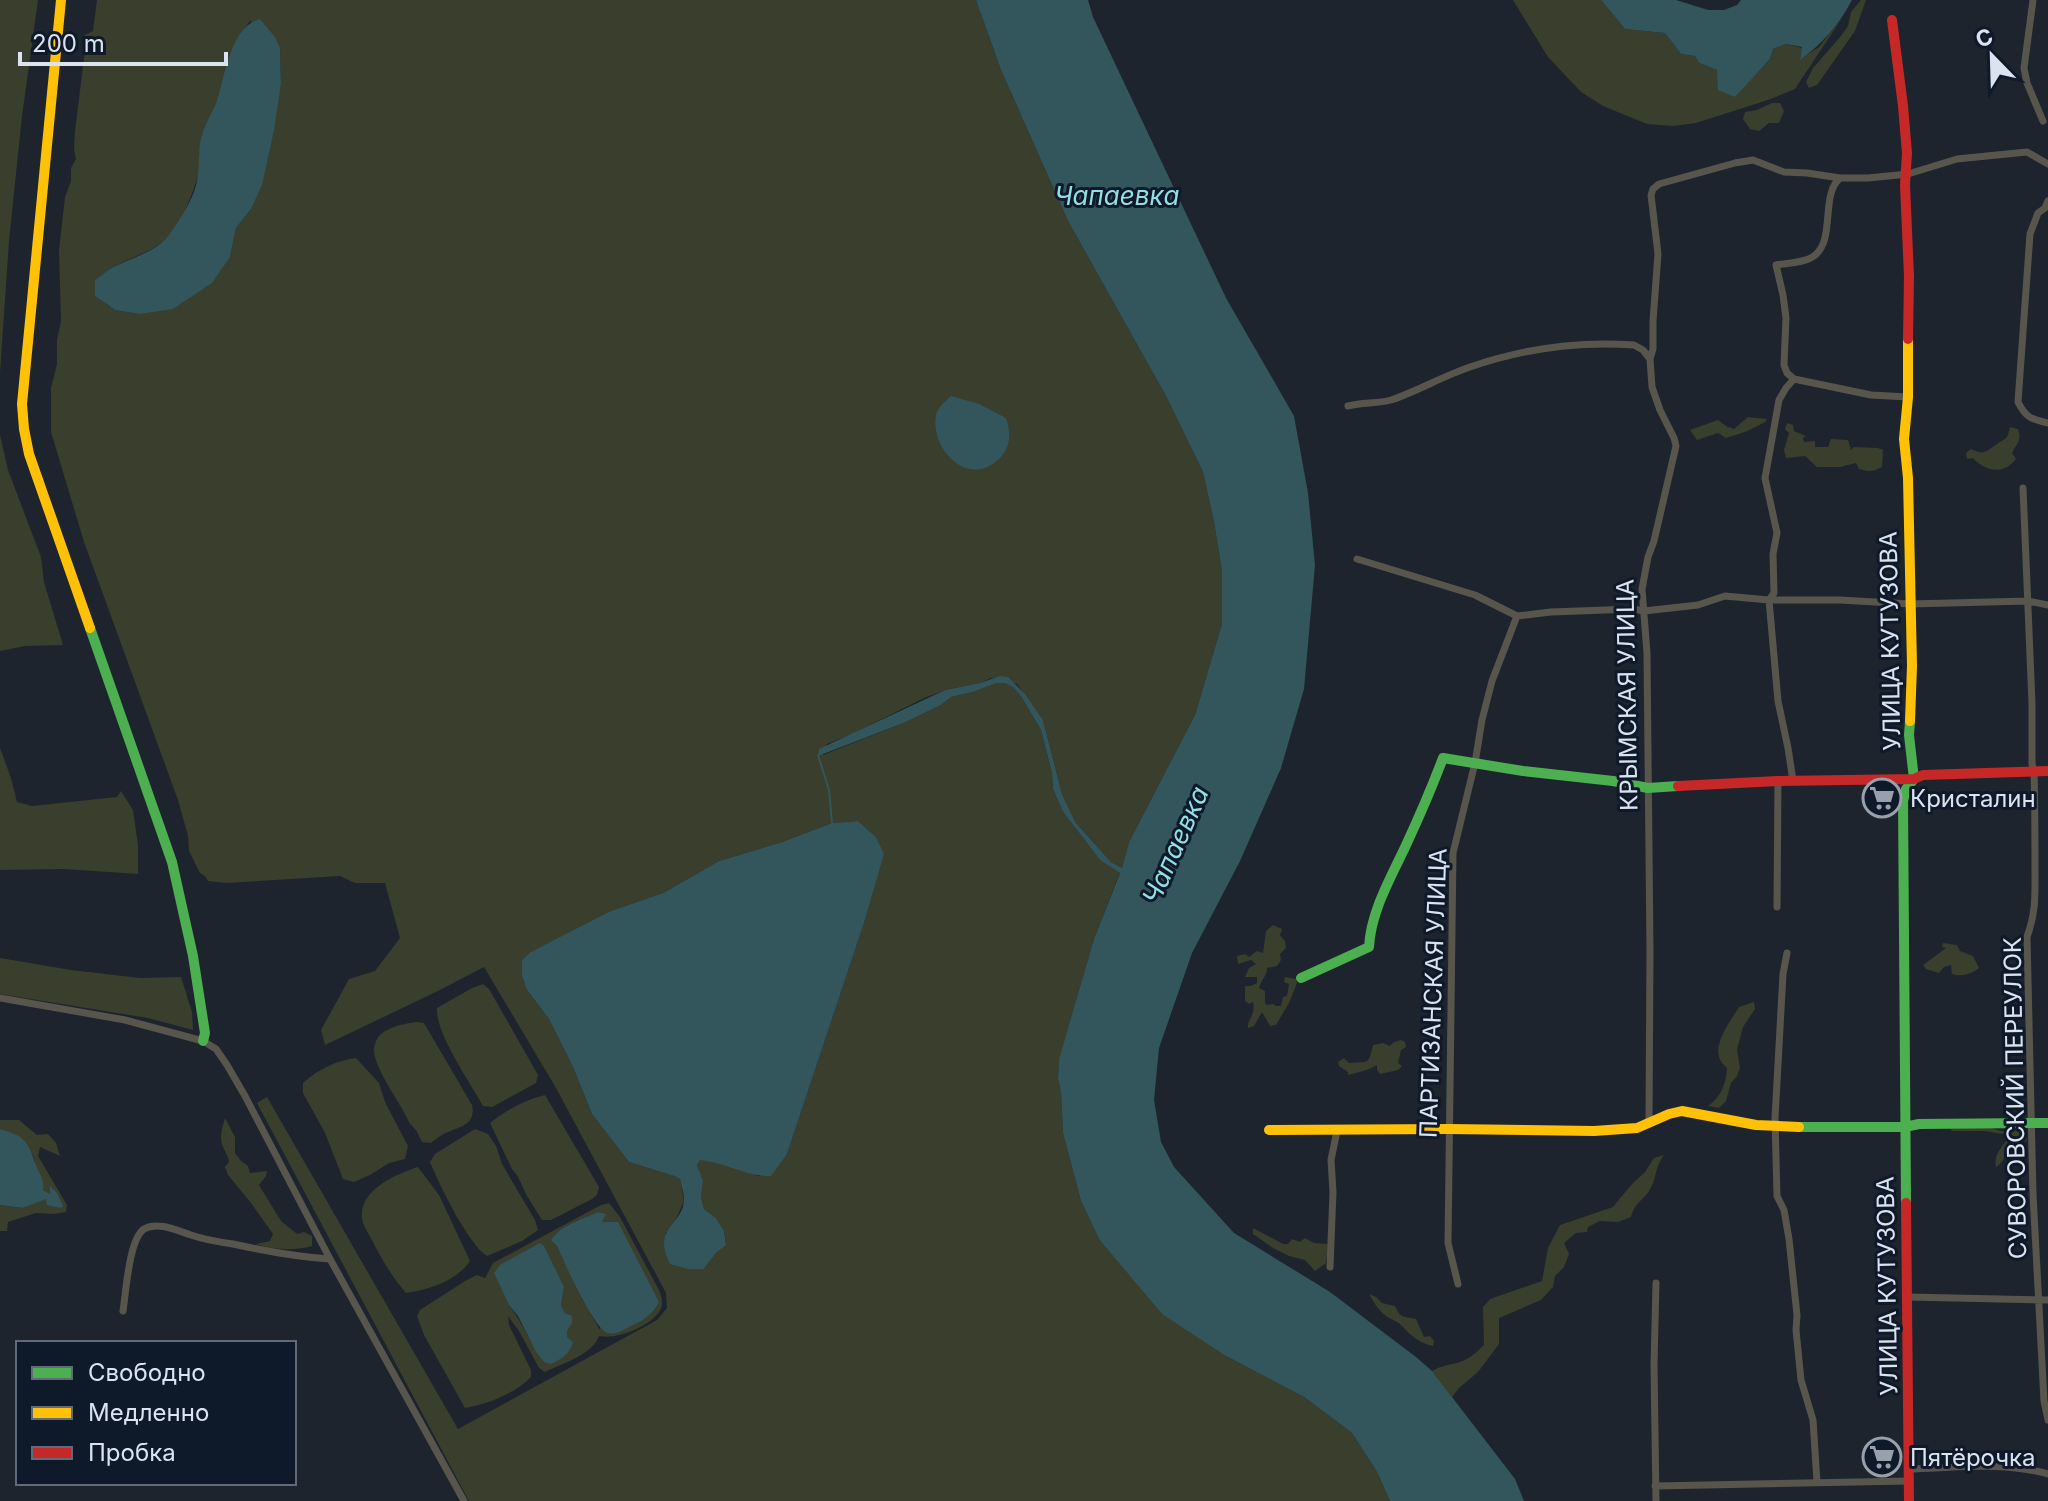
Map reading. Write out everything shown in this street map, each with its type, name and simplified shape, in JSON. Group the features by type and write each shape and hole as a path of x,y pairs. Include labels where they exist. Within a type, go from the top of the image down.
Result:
{"street":[{"path":"61,0 22,404 24,429 29,454 74,587 172,862 193,956 205,1033 203,1041"},
{"path":"2033,0 2024,68 2043,121"},
{"name":"УЛИЦА КУТУЗОВА","path":"1892,20 1903,96 1908,174 1905,185 1909,276 1908,397 1904,439 1908,478 1912,666 1909,735 1914,779 1906,789 1903,801 1909,1501"},
{"path":"1908,397 1871,395 1794,379 1787,373 1784,365 1786,318 1776,265 1810,259 1816,255 1825,234 1833,186 1840,178 1908,174 1957,159 2027,152 2048,164"},
{"name":"КРЫМСКАЯ УЛИЦА","path":"1649,1122 1647,653 1642,589 1676,446 1655,398 1650,359 1658,254 1651,195 1659,184 1753,160 1784,172 1840,178"},
{"path":"2048,201 2038,213 2030,234 2018,402 2031,420 2048,423"},
{"path":"1348,406 1383,402 1419,390 1468,367 1557,346 1634,345 1650,359"},
{"path":"1793,781 1778,701 1769,600 1774,593 1773,554 1777,533 1765,478 1779,400 1794,379"},
{"name":"СУВОРОВСКИЙ ПЕРЕУЛОК","path":"2023,488 2034,771 2035,908 2027,937 2031,1123 2044,1300 2044,1401 2048,1420"},
{"path":"1357,559 1475,595 1517,616 1551,612 1644,611 1698,605 1725,596 1910,604 2028,601 2048,605"},
{"name":"ПАРТИЗАНСКАЯ УЛИЦА","path":"1458,1284 1448,1243 1453,853 1492,681 1517,616"},
{"name":"ПАРТИЗАНСКАЯ УЛИЦА","path":"1301,978 1369,947 1370,929 1382,897 1443,758 1475,763"},
{"path":"1475,763 1648,788 2048,771"},
{"path":"1777,907 1778,781"},
{"path":"1787,953 1783,974 1776,1127 1777,1196 1784,1210 1789,1239 1801,1380 1813,1420 1817,1482"},
{"path":"0,998 125,1020 203,1041 216,1049 464,1501"},
{"path":"1269,1130 1594,1131 1637,1128 1682,1111 1776,1127 2048,1123"},
{"path":"1330,1267 1331,1160 1337,1131"},
{"path":"123,1311 134,1242 143,1230 154,1226 242,1246 330,1259"},
{"path":"1656,1283 1656,1501"},
{"path":"1907,1297 2044,1300"},
{"path":"1655,1486 1817,1482 2009,1467 2048,1474"}],"shaded area":[{"path":"0,0 38,0 9,241 0,373"},
{"path":"97,0 976,0 1001,70 1068,221 1166,396 1203,472 1222,571 1222,624 1195,715 1129,842 1122,868 1111,862 1076,823 1062,794 1043,720 1017,684 991,678 945,690 827,744 823,755 906,722 951,697 996,682 1014,688 1022,698 1041,730 1053,789 1063,812 1100,860 1120,872 1094,939 1059,1060 1063,1133 1081,1201 1099,1239 1226,1356 1304,1397 1352,1433 1377,1472 1390,1501 469,1501 257,1103 267,1097 458,1429 657,1320 667,1308 666,1293 556,1088 484,967 325,1045 321,1030 349,979 375,971 400,938 385,883 355,883 340,876 226,883 208,881 200,873 189,851 178,800 84,542 51,432 51,388 61,321 59,250 65,197 76,159 75,131 86,42 83,36 93,31","holes":["250,21 280,48 281,84 251,209 236,228 230,257 139,314 115,310 95,296 95,280 106,271 158,245 175,227 194,187 204,129 238,40","858,821 876,837 883,854 864,923 787,1154 759,1176 715,1161 700,1160 697,1165 703,1181 701,1197 704,1209 716,1218 724,1231 726,1244 704,1269 665,1234 684,1201 680,1179 629,1162 592,1114 549,1019 527,990 611,911 663,893 719,861 832,823"]},
{"path":"1513,0 1601,0 1625,29 1665,33 1681,54 1695,56 1699,63 1717,70 1734,97 1770,59 1773,49 1786,44 1802,48 1800,59 1819,47 1842,18 1795,89 1696,123 1673,126 1647,124 1603,106 1581,92 1548,57"},
{"path":"1861,0 1866,0 1855,31 1817,85 1809,88 1806,82 1813,68 1841,36 1848,26 1851,12"},
{"path":"1780,103 1784,111 1779,123 1769,123 1759,131 1750,129 1743,119 1745,112"},
{"path":"1748,417 1767,419 1756,427 1726,438 1718,433 1697,440 1690,430 1718,420 1734,429"},
{"path":"1787,423 1793,425 1794,431 1806,436 1804,442 1815,441 1815,447 1828,447 1831,439 1848,440 1851,450 1854,447 1883,450 1882,467 1868,471 1859,469 1856,463 1817,467 1805,456 1786,458"},
{"path":"2010,427 2018,429 2019,436 2012,453 2016,459 2006,468 1989,469 1973,458 1967,459 1966,453 1971,449 1985,452 2005,439"},
{"path":"0,435 8,470 41,557 44,582 63,645 25,646 0,651"},
{"path":"0,748 17,802 32,806 117,797 121,791 133,810 138,874 64,869 0,870"},
{"path":"1273,925 1282,929 1280,935 1286,948 1280,954 1281,960 1277,966 1267,968 1260,985 1259,988 1265,991 1266,1005 1281,1006 1289,984 1284,982 1285,977 1296,979 1297,983 1276,1025 1270,1026 1262,1012 1254,1026 1248,1028 1254,1007 1253,1002 1249,1004 1245,1001 1245,986 1257,983 1257,977 1245,977 1249,968 1256,964 1251,960 1238,964 1237,956 1245,954 1249,957 1257,951 1263,953 1266,931"},
{"path":"1943,943 1957,945 1960,951 1973,956 1979,968 1959,975 1952,974 1951,965 1939,973 1926,969 1923,965 1946,948 1942,947"},
{"path":"0,958 140,978 181,977 192,1012 193,1030 148,1018 0,994"},
{"path":"483,984 489,989 538,1075 536,1083 492,1107 483,1106 454,1057 442,1030 437,1008"},
{"path":"1754,1002 1755,1009 1743,1027 1737,1050 1740,1068 1731,1083 1726,1101 1719,1108 1708,1106 1722,1090 1725,1079 1727,1068 1718,1054 1721,1038 1739,1007"},
{"path":"416,1022 424,1023 472,1105 473,1112 464,1125 431,1143 422,1142 410,1124 379,1068 374,1050 377,1039 384,1032"},
{"path":"1401,1040 1406,1047 1401,1050 1398,1063 1402,1066 1398,1070 1380,1074 1377,1065 1348,1075 1339,1066 1338,1062 1344,1058 1349,1063 1367,1061 1373,1045 1383,1043 1390,1046"},
{"path":"356,1058 379,1083 385,1102 408,1146 405,1159 389,1163 354,1182 343,1179 325,1133 303,1093 303,1083 328,1066"},
{"path":"545,1095 599,1187 592,1199 551,1220 542,1220 490,1123 516,1106"},
{"path":"225,1118 235,1137 235,1153 248,1166 250,1173 267,1171 259,1185 281,1221 297,1234 304,1232 312,1236 312,1246 284,1249 256,1244 270,1241 273,1234 228,1175 225,1167 229,1162 221,1138"},
{"path":"0,1120 19,1120 37,1135 48,1134 56,1143 60,1156 40,1147 38,1156 67,1205 66,1212 36,1213 8,1222 7,1231 0,1231 0,1205 23,1208 47,1198 60,1208 50,1187 50,1195 43,1190 33,1155 0,1129"},
{"path":"1949,1127 2025,1130 2027,1140 2011,1150 1996,1167 1997,1154 2009,1135 1952,1131"},
{"path":"475,1129 488,1134 496,1146 502,1164 538,1230 522,1241 487,1256 463,1227 430,1162 435,1154"},
{"path":"1664,1155 1652,1187 1631,1217 1618,1222 1600,1221 1588,1227 1587,1232 1576,1233 1564,1243 1569,1254 1564,1267 1555,1276 1553,1287 1541,1300 1499,1318 1499,1344 1478,1372 1452,1397 1432,1371 1463,1361 1484,1345 1483,1307 1490,1299 1542,1281 1548,1248 1560,1225 1613,1207 1654,1158"},
{"path":"418,1167 439,1195 470,1261 458,1274 441,1283 406,1293 389,1270 362,1218 366,1199 373,1191"},
{"path":"609,1203 620,1217 660,1292 662,1304 659,1312 648,1323 632,1331 599,1336 584,1353 545,1372 539,1368 508,1316 509,1325 531,1370 531,1377 500,1397 465,1408 424,1335 417,1316 420,1310 477,1275 485,1278 493,1263","holes":["598,1212 601,1223 600,1330 557,1246 551,1240 566,1226","564,1287 561,1307 565,1313 567,1337 544,1362 509,1305"]},
{"path":"1253,1228 1283,1244 1288,1244 1292,1239 1300,1242 1305,1238 1314,1243 1328,1244 1326,1263 1315,1271 1305,1260 1273,1248 1253,1234"},
{"path":"1369,1294 1382,1303 1395,1306 1403,1316 1416,1319 1424,1337 1430,1336 1434,1341 1433,1346 1416,1339 1387,1317"}],"water":[{"name":"Чапаевка","path":"976,0 1088,0 1093,17 1226,298 1294,416 1308,493 1315,565 1304,689 1281,768 1240,861 1192,953 1159,1048 1154,1100 1161,1142 1174,1167 1234,1233 1330,1292 1432,1371 1515,1479 1524,1501 1390,1501 1377,1472 1352,1433 1304,1397 1226,1356 1162,1314 1099,1239 1081,1201 1063,1133 1059,1059 1094,939 1120,873 1100,860 1063,812 1053,789 1041,730 1014,688 1005,683 996,683 951,697 906,722 818,756 819,749 945,690 1000,676 1008,677 1025,694 1043,720 1062,794 1076,823 1111,862 1122,868 1129,842 1195,715 1222,624 1222,571 1203,472 1166,396 1068,221 1001,70"},
{"path":"1601,0 1676,0 1708,10 1724,10 1741,0 1852,0 1836,26 1808,54 1800,60 1802,47 1786,44 1773,49 1770,59 1735,97 1718,90 1717,70 1699,63 1695,56 1681,54 1665,33 1625,29"},
{"path":"260,19 280,48 281,84 262,185 251,209 236,228 230,257 212,283 173,309 139,314 115,310 95,296 95,280 164,241 179,220 196,186 201,138 216,103 230,54 242,32"},
{"path":"951,396 979,404 1006,418 1008,445 999,459 987,467 975,470 964,467 945,452 939,441 937,413"},
{"path":"858,821 876,837 884,854 787,1154 771,1176 700,1160 697,1165 703,1181 701,1197 704,1209 716,1218 724,1231 726,1245 704,1269 670,1264 664,1241 683,1208 680,1179 629,1162 592,1114 549,1019 527,990 522,975 522,960 531,952 611,911 663,893 719,861 832,823"},
{"path":"0,1129 24,1141 41,1177 43,1190 50,1194 50,1186 57,1193 63,1206 61,1208 47,1205 46,1199 23,1208 0,1205"},
{"path":"598,1212 606,1214 602,1222 618,1222 659,1302 644,1319 614,1333 602,1329 595,1320 551,1240 566,1226"},
{"path":"540,1243 564,1287 561,1306 565,1313 572,1316 567,1337 573,1342 572,1346 558,1361 550,1364 536,1352 494,1273 500,1265"}],"waterway":[{"path":"818,755 829,790 832,823"}],"traffic: fast":[{"path":"90,628 172,862 193,956 205,1033 203,1041"},
{"path":"1906,1203 1903,801 1906,789 1914,779 1910,721"},
{"path":"1301,978 1369,947 1378,907 1443,758 1648,788 1678,786"},
{"path":"1799,1127 2048,1123"}],"traffic: slow":[{"path":"61,0 22,404 29,454 90,628"},
{"path":"1908,339 1904,439 1908,478 1912,666 1910,721"},
{"path":"1269,1130 1594,1131 1637,1128 1682,1111 1756,1125 1799,1127"}],"traffic: jam":[{"path":"1892,20 1907,153 1908,339"},
{"path":"1678,786 1914,779 1923,775 2048,771"},
{"path":"1906,1203 1909,1501"}],"place":[{"name":"Кристалин","path":"1882,798"},
{"name":"Пятёрочка","path":"1882,1457"}]}
